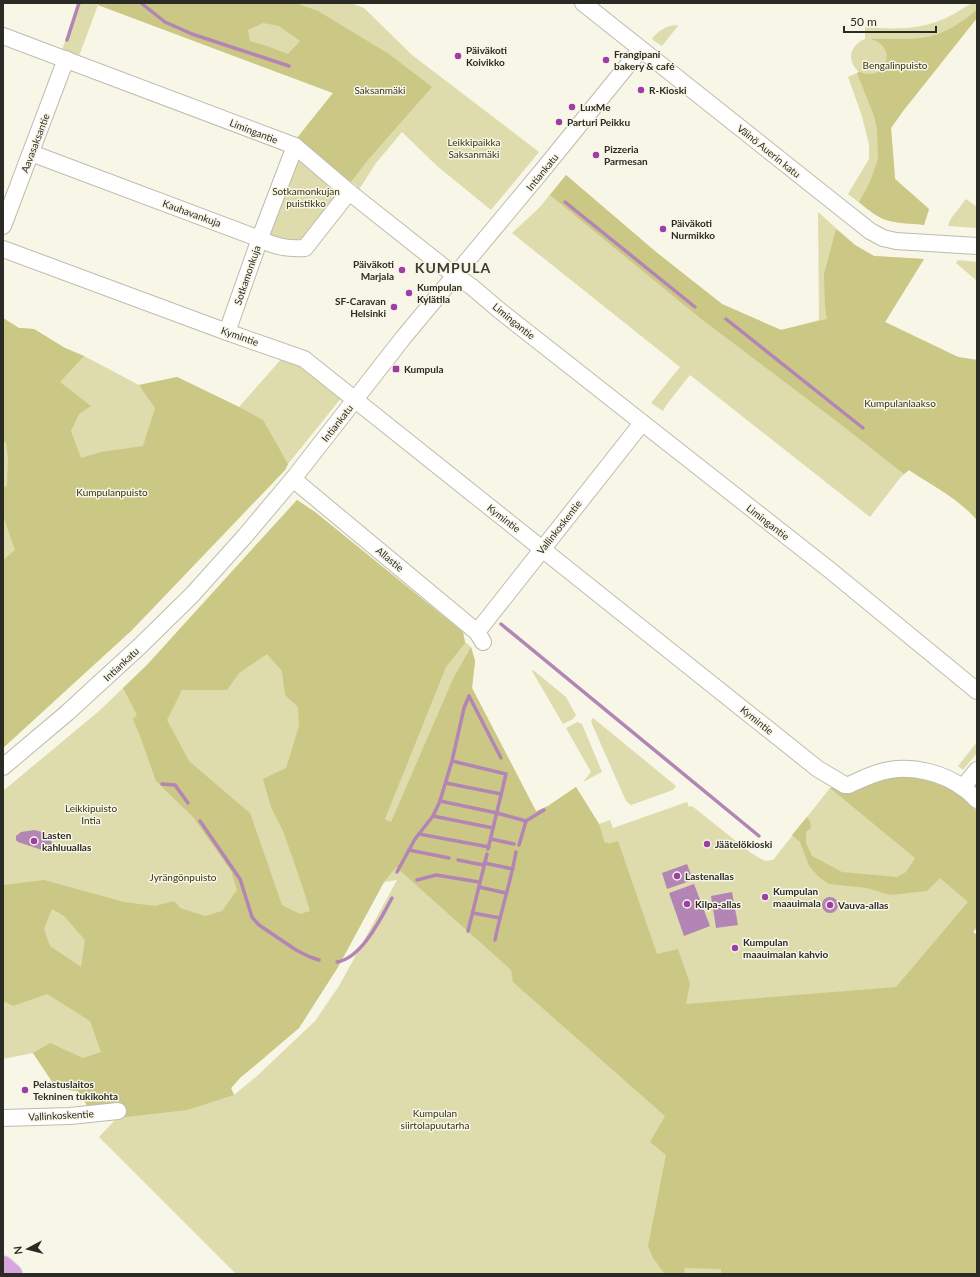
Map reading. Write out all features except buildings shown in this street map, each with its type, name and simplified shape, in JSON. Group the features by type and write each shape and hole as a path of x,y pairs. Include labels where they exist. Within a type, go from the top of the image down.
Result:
{"main road":[{"path":"3,1266 12,1274"}],"street":[{"name":"Väinö Auerin katu","path":"583,3 842,210 876,235 896,241 977,246"},
{"name":"Limingantie","path":"3,36 295,146 349,192 831,571 977,691"},
{"name":"Intiankatu","path":"3,767 67,713 140,646 192,595 245,536 293,479 403,338 542,172 640,50"},
{"name":"Aavasaksantie","path":"3,226 66,59"},
{"path":"260,239 295,146"},
{"name":"Kauhavankuja","path":"31,154 260,239"},
{"name":"Sotkamonkuja","path":"228,332 260,239 270,244 290,249 305,248 349,192"},
{"name":"Kymintie","path":"3,249 304,359 374,416 543,548 818,769 845,785 849,785 874,774 889,770 916,770 945,777 963,787 977,800"},
{"name":"Vallinkoskentie","path":"480,637 543,548 642,423"},
{"name":"Allastie","path":"293,479 480,637"},
{"path":"963,787 977,770"},
{"name":"Vallinkoskentie","path":"3,1118 70,1116 118,1111"}],"green space":[{"name":"Saksanmäki","path":"78,3 351,3 364,8 412,55 539,152 491,210 437,166 402,132 376,163 358,191 357,186 300,142 297,138 333,93 98,5 79,56 62,50"},
{"name":"Saksanmäki","path":"98,3 296,3 318,11 389,54 432,87 367,161 351,182 300,142 297,138 333,93 98,5","holes":["263,23 279,26 300,41 288,54 250,41 248,30"]},
{"name":"Bengalinpuisto","path":"972,3 977,3 977,18 891,128 895,179 929,209 924,225 899,223 879,217 848,194 869,159 869,145 862,116 848,77 859,72 852,63 851,58 853,49 865,39 865,27 901,28 927,25 954,14"},
{"name":"Bengalinpuisto","path":"977,10 977,18 891,128 895,179 929,209 924,225 898,223 883,219 859,202 870,182 878,159 877,129 874,116 857,73 877,73 886,63 887,56 885,49 880,43 871,39 924,38 949,29"},
{"path":"669,26 678,26 662,46 653,40 652,38 663,29"},
{"name":"Sotkamonkujan puistikko","path":"303,160 340,194 300,244 265,236 293,165"},
{"name":"Kumpulanlaakso","path":"566,175 656,252 722,304 781,330 819,320 818,212 855,245 874,256 924,259 885,322 958,357 977,360 977,520 954,499 909,470 900,478 870,517 690,375 663,411 651,403 680,367 512,233 539,208"},
{"name":"Kumpulanlaakso","path":"566,175 656,252 722,304 781,330 827,319 824,274 836,229 855,245 874,256 924,259 885,322 958,357 977,360 977,520 954,499 936,487 909,470 904,474 700,318 550,195"},
{"path":"966,199 977,207 977,228 948,226 950,220"},
{"path":"958,260 977,262 977,281 956,263"},
{"name":"Kumpulanpuisto","path":"3,318 19,328 34,329 65,348 84,356 139,385 177,377 239,407 283,357 304,366 342,397 288,464 285,470 132,630 3,748"},
{"name":"Kumpulanpuisto","path":"3,318 19,328 34,329 65,348 84,356 60,382 91,406 79,414 71,431 81,458 101,452 143,446 155,408 139,385 177,377 263,420 288,464 285,470 132,630 3,748 3,560 15,550 3,516 3,487 7,486 8,458 6,442 3,443"},
{"path":"297,500 315,512 463,632 465,642 471,647 475,661 472,688 536,812 548,806 576,787 599,824 610,820 613,828 687,802 689,807 692,806 751,853 765,861 773,860 830,788 872,779 977,811 977,927 973,932 977,935 977,1274 236,1274 99,1137 116,1119 94,1117 78,1091 57,1089 33,1053 3,1059 3,791 99,711 147,665","holes":["397,880 339,986 315,1021 257,1076 234,1095 231,1088 240,1078 299,1028 338,967 384,882"]},
{"name":"Jyrängönpuisto","path":"297,500 315,512 463,632 465,643 446,667 385,819 391,822 453,679 471,647 475,661 472,688 536,811 548,806 576,787 599,824 605,843 607,842 608,844 618,841 657,954 678,949 690,984 686,1004 896,987 968,902 940,878 927,891 890,895 867,888 829,884 820,878 809,866 800,842 792,835 807,817 810,821 811,828 806,832 806,843 812,856 842,872 897,877 906,872 915,858 830,788 900,774 931,777 958,791 977,811 977,927 973,932 977,935 977,1274 721,1274 721,1269 685,1268 684,1274 664,1273 653,1258 648,1246 666,1155 650,1142 665,1116 513,982 511,970 396,867 384,882 338,967 299,1028 240,1078 231,1088 234,1095 187,1110 117,1118 94,1117 78,1091 57,1089 33,1053 50,1043 83,1058 101,1052 90,1021 47,994 13,1006 3,1001 3,885 44,880 124,902 155,906 174,901 180,908 205,916 222,911 237,890 231,871 193,817 156,781 133,719 137,715 123,688 147,665","holes":["267,654 282,671 285,695 298,707 299,726 286,768 263,779 271,807 283,831 310,911 300,914 282,905 250,813 189,761 167,720 182,690 227,690 239,673","52,909 64,916 85,940 81,967 50,946 44,929"]},
{"path":"533,670 566,697 576,715 573,719 563,724 532,671"},
{"path":"593,718 676,786 673,790 631,805 626,801 592,724 591,720"},
{"path":"577,722 582,724 602,772 583,782 591,772 566,728"},
{"path":"977,742 977,753 963,770 958,766"}],"shaded area":[{"name":"Lasten kahluuallas","path":"34,830 49,837 52,843 49,850 45,851 16,840 16,836 21,832"},
{"name":"Lastenallas","path":"687,864 693,880 667,889 662,873"},
{"name":"Kilpa-allas","path":"694,884 710,926 684,936 669,893"},
{"path":"732,892 738,925 716,928 711,896"},
{"name":"Vauva-allas","path":"830,897 837,902 838,905 833,912 830,913 823,908 822,905 827,898"}],"waterway":[{"path":"67,40 79,3"},
{"path":"141,3 165,22 192,34 289,66"},
{"path":"565,202 695,307"},
{"path":"726,319 863,428"},
{"path":"501,624 759,836"},
{"path":"469,696 501,758"},
{"path":"397,872 415,839 433,816 440,801 452,761 464,708 469,696"},
{"path":"452,761 506,774 488,849"},
{"path":"446,783 501,794"},
{"path":"162,784 175,785 188,803"},
{"path":"440,801 497,813 526,821 544,810"},
{"path":"433,816 493,828"},
{"path":"200,821 240,879 252,917 259,925 296,950 319,960"},
{"path":"519,845 526,821"},
{"path":"419,834 489,847"},
{"path":"491,839 514,844"},
{"path":"409,850 449,858"},
{"path":"495,940 516,852"},
{"path":"468,931 487,854"},
{"path":"458,860 483,865"},
{"path":"484,863 513,869"},
{"path":"417,880 436,875 479,882"},
{"path":"479,887 506,893"},
{"path":"337,962 346,959 355,953 370,936 392,898"},
{"path":"473,913 500,918"}],"place":[{"name":"Päiväkoti Koivikko","path":"458,56"},
{"name":"Frangipani bakery & café","path":"606,60"},
{"name":"R-Kioski","path":"641,90"},
{"name":"LuxMe","path":"572,107"},
{"name":"Parturi Peikku","path":"559,122"},
{"name":"Pizzeria Parmesan","path":"596,155"},
{"name":"Päiväkoti Nurmikko","path":"663,229"},
{"name":"Päiväkoti Marjala","path":"402,270"},
{"name":"Kumpulan Kylätila","path":"409,293"},
{"name":"SF-Caravan Helsinki","path":"394,307"},
{"name":"Kumpula","path":"396,369"},
{"name":"Lasten kahluuallas","path":"34,841"},
{"name":"Jäätelökioski","path":"707,844"},
{"name":"Lastenallas","path":"677,876"},
{"name":"Kumpulan maauimala","path":"765,897"},
{"name":"Kilpa-allas","path":"687,904"},
{"name":"Vauva-allas","path":"830,905"},
{"name":"Kumpulan maauimalan kahvio","path":"735,948"},
{"name":"Pelastuslaitos Tekninen tukikohta","path":"25,1090"}],"district":[{"name":"KUMPULA","path":"453,268"}],"park label":[{"name":"Leikkipaikka Saksanmäki","path":"474,148"},
{"name":"Leikkipuisto Intia","path":"91,814"},
{"name":"Kumpulan siirtolapuutarha","path":"435,1118"}]}
